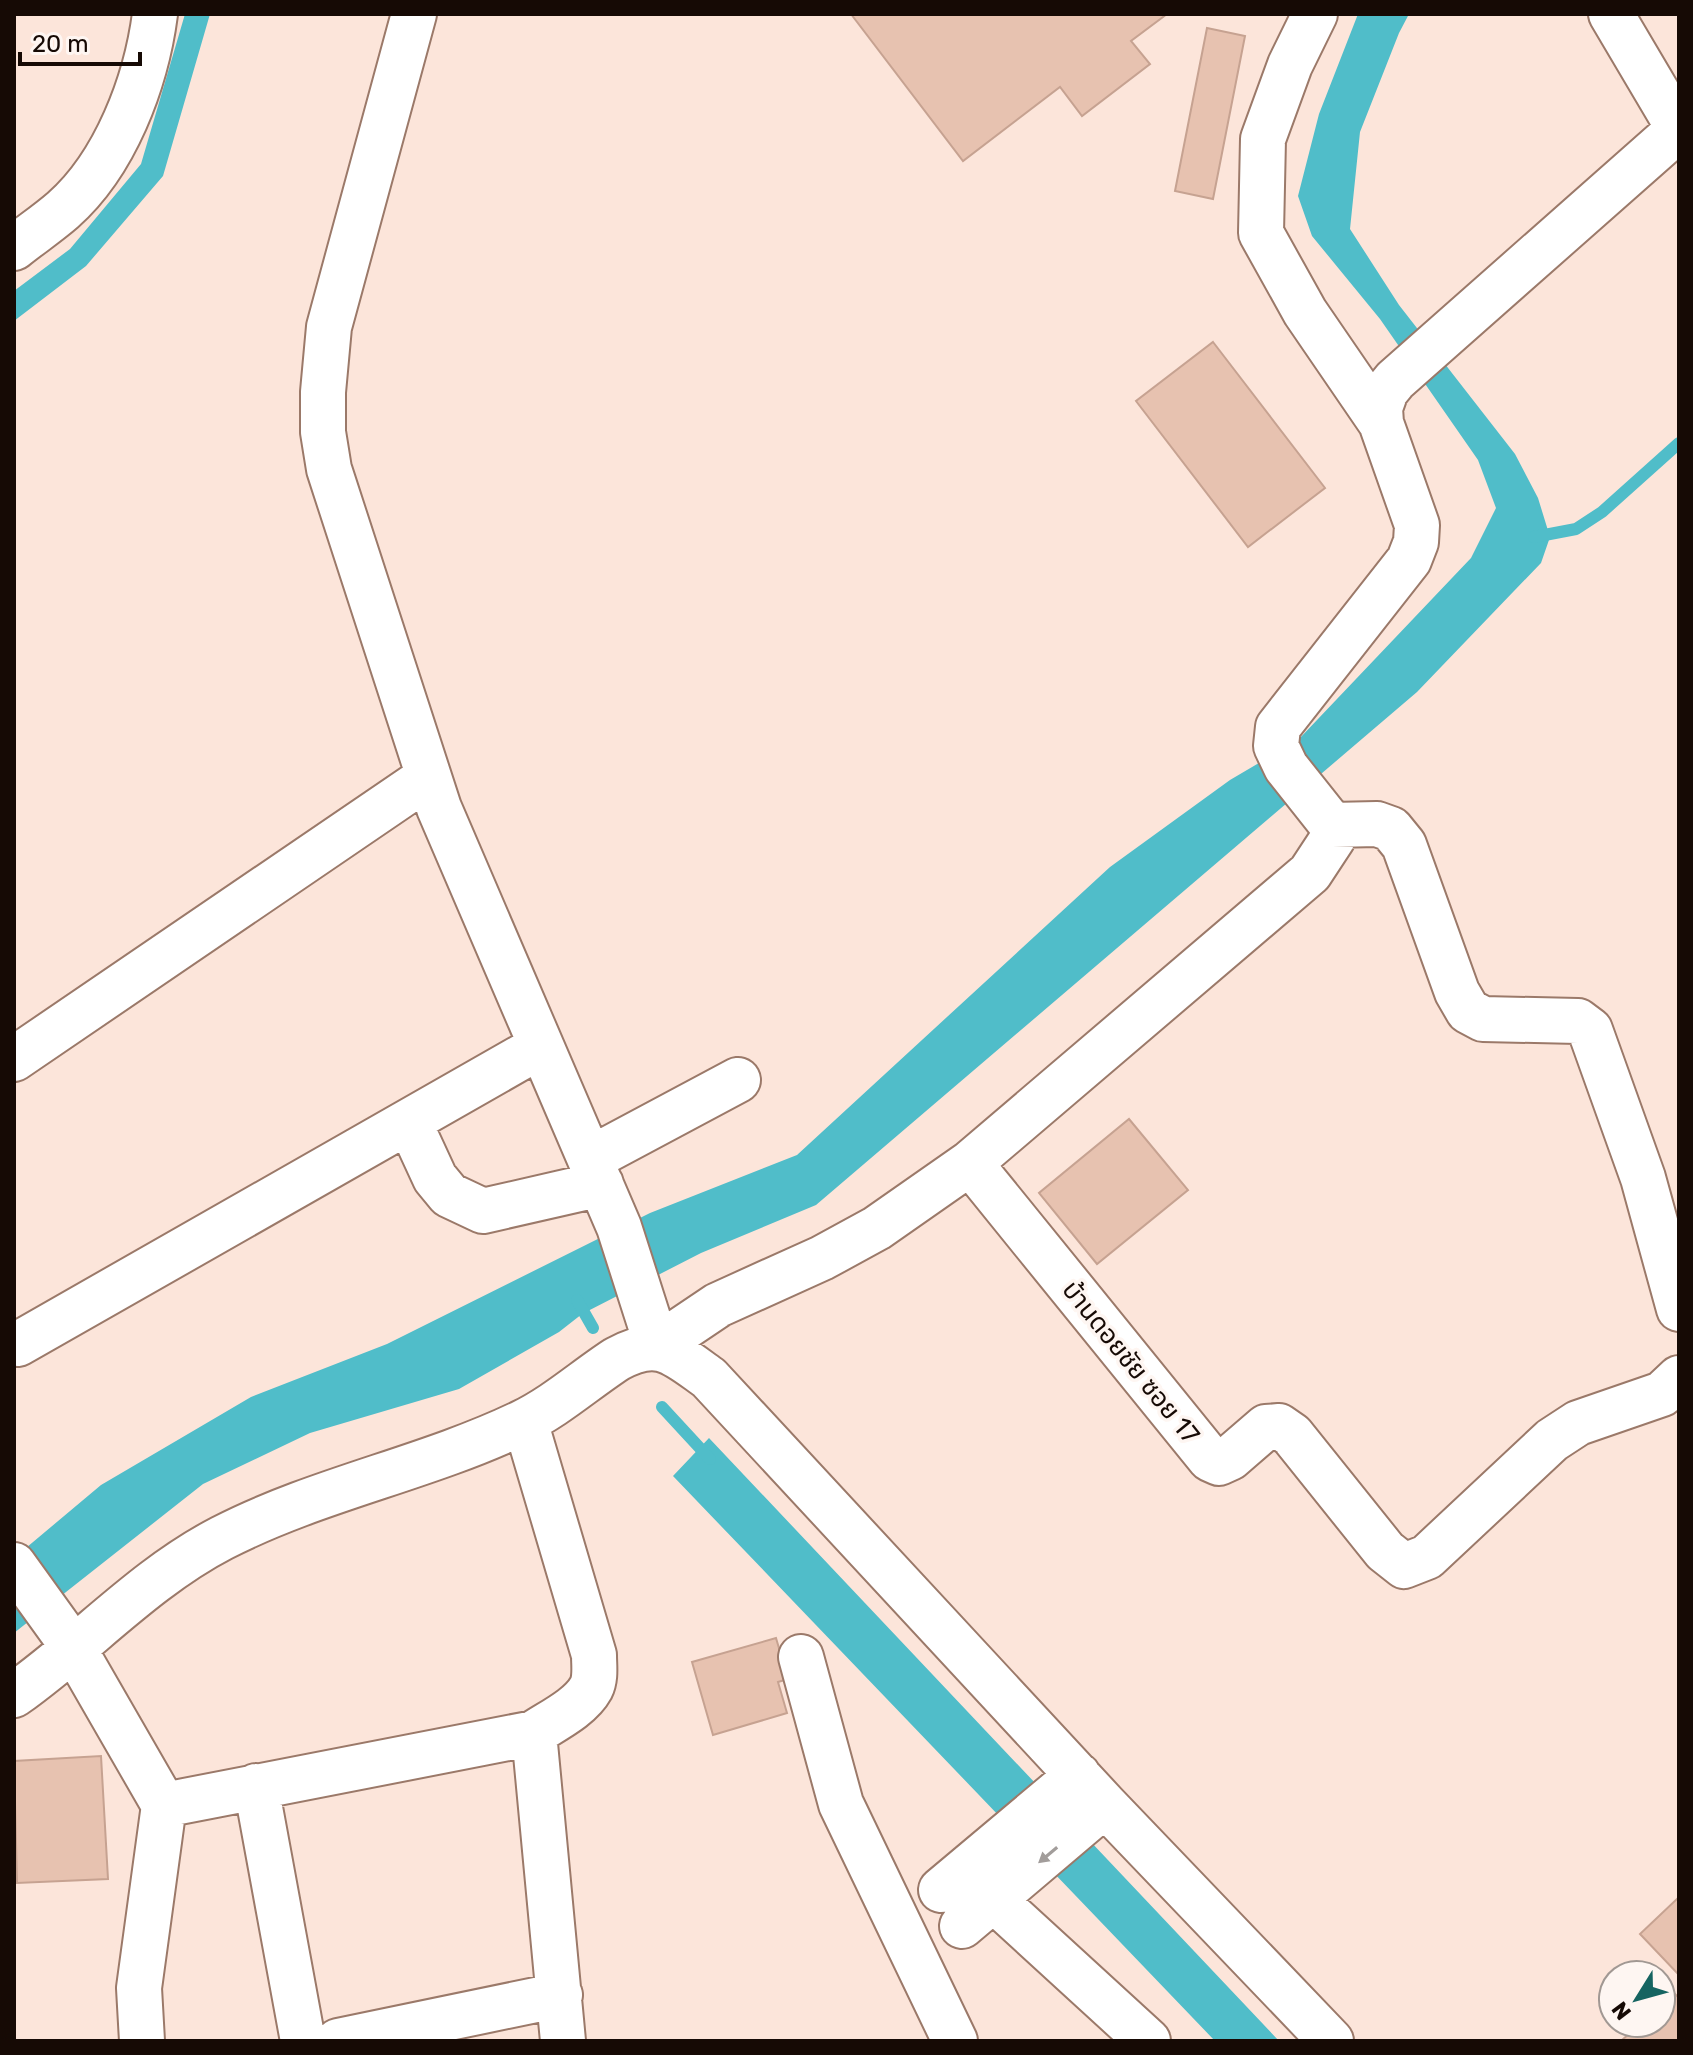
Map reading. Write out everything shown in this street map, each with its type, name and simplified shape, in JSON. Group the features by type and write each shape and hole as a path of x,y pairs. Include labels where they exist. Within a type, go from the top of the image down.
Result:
{"street":[{"path":"14,248 63,210 92,179 115,141 137,87 155,14"},
{"path":"414,14 329,327 323,392 323,432 329,469 428,777 470,884 619,1227 651,1327 681,1358 709,1378 1079,1801 1331,2041"},
{"path":"14,1695 63,1632 150,1584 221,1539 268,1517 449,1454 525,1421 632,1350 651,1327 718,1305 822,1258 877,1228 970,1163 1301,882 1326,851 1333,838 1326,816 1286,767 1276,746 1278,727 1409,560 1416,542 1417,525 1381,423 1305,312 1261,233 1263,139 1290,65 1315,14"},
{"path":"1381,423 1380,408 1386,391 1395,380 1679,129 1611,14"},
{"path":"14,1059 428,777"},
{"path":"1326,816 1391,829 1404,845 1457,992 1468,1011 1483,1019 1578,1021 1590,1030 1643,1178 1679,1309"},
{"path":"18,1344 541,1046"},
{"path":"417,1139 435,1178 449,1195 483,1211 595,1172 738,1080"},
{"name":"บ้านดอยชัย ซอย 17","path":"970,1163 1210,1459 1219,1463 1230,1458 1266,1427 1279,1426 1292,1435 1385,1551 1404,1566 1427,1557 1552,1440 1578,1423 1662,1394 1679,1378"},
{"path":"164,1805 534,1733 580,1701 591,1688 595,1675 594,1655 525,1421"},
{"path":"14,1565 63,1632 164,1805 139,1988 142,2041"},
{"path":"801,1657 841,1804 955,2041"},
{"path":"534,1733 563,2041"},
{"path":"256,1786 303,2041"},
{"path":"905,1936 933,1951 957,1938 980,1890 1079,1801"},
{"path":"980,1890 1148,2041"},
{"path":"338,2041 560,1995"}],"water":[{"path":"185,14 210,14 163,176 86,266 14,321 14,291 70,249 141,164"},
{"path":"1358,14 1409,14 1360,132 1350,229 1399,305 1515,454 1538,498 1550,537 1541,563 1417,692 816,1205 701,1253 582,1314 559,1332 459,1389 310,1433 203,1484 14,1633 14,1558 101,1485 251,1397 387,1344 650,1213 797,1155 1110,867 1230,780 1298,740 1471,558 1496,508 1478,460 1380,319 1312,236 1298,196 1319,114"},
{"path":"709,1438 1279,2041 1215,2041 673,1476"}],"building":[{"path":"851,14 1167,14 1131,41 1150,64 1082,116 1060,87 963,161"},
{"path":"1207,28 1245,36 1213,199 1175,191"},
{"path":"1213,342 1325,488 1248,547 1136,401"},
{"path":"1129,1119 1188,1190 1097,1264 1039,1193"},
{"path":"776,1638 788,1679 778,1682 787,1713 713,1735 692,1662"},
{"path":"101,1756 108,1879 17,1883 14,1761"},
{"path":"1679,1897 1679,1975 1677,1959 1664,1959 1640,1934"},
{"path":"1677,1996 1679,1998 1679,2041 1621,2041 1677,2039"}],"waterway":[{"path":"1534,537 1576,529 1602,512 1679,443"},
{"path":"577,1300 593,1328"},
{"path":"662,1407 710,1459"}]}
